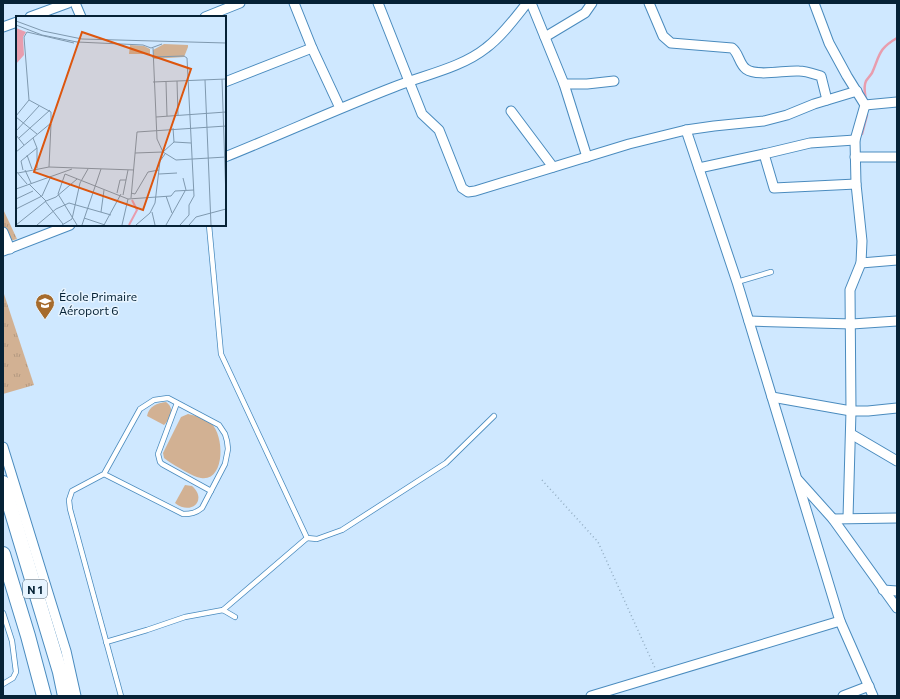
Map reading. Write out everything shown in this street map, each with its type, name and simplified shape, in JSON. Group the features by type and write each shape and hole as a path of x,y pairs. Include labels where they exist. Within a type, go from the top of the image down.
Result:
{"highway":[{"name":"N 1","path":"3,483 60,672 65,696"},
{"name":"N 1","path":"3,554 28,636 44,696"}],"street":[{"path":"33,16 68,3"},
{"path":"75,3 81,16"},
{"path":"208,16 240,3"},
{"path":"294,3 312,48 340,108"},
{"path":"378,3 422,114 439,130 462,188 472,192 629,144 686,130 764,121 788,116 827,100 856,91"},
{"path":"226,157 340,108 409,81 464,62 486,49 496,40 527,3"},
{"path":"531,3 564,84 587,157"},
{"path":"545,37 585,13 592,3"},
{"path":"649,3 663,36 671,43 732,48 736,52 743,66 750,71 800,71 821,76 827,100"},
{"path":"814,3 829,43 865,105 855,140 856,184 862,241 861,263 850,290 852,324 848,518"},
{"path":"3,27 16,22"},
{"path":"226,82 312,48"},
{"path":"564,84 587,84 614,81"},
{"path":"865,105 897,102"},
{"path":"511,111 553,167"},
{"path":"686,130 737,282 840,621 873,696"},
{"path":"699,168 810,143 855,140"},
{"path":"764,154 774,188 856,184"},
{"path":"855,157 897,157"},
{"path":"3,232 6,250 67,226"},
{"path":"861,263 897,260"},
{"path":"749,321 852,324 897,321"},
{"path":"772,397 851,411 897,408"},
{"path":"850,434 897,461"},
{"path":"3,447 66,651 76,696"},
{"path":"796,477 834,519 897,608"},
{"path":"834,519 897,518"},
{"path":"883,590 897,591"},
{"path":"591,696 840,621"},
{"path":"843,696 869,686"}],"lane":[{"path":"209,226 221,354 307,538"},
{"path":"737,282 771,272"},
{"path":"104,474 183,514 198,511 202,508 225,464 228,449 225,434 219,425 168,398 154,400 140,410 104,474 72,491 70,509 121,696"},
{"path":"177,403 158,454 158,459 162,464 211,491"},
{"path":"106,642 185,617 223,610 307,538 317,539 342,530 446,463 494,416"},
{"path":"223,610 235,617"},
{"path":"3,613 12,642 16,672 13,678 3,684"}],"path":[{"path":"542,480 598,542 659,676"}],"green space":[{"path":"3,209 17,239 3,243"},
{"path":"3,291 34,385 3,394"},
{"path":"166,402 169,404 171,413 169,419 164,425 147,416 152,407"},
{"path":"188,414 209,421 216,429 219,438 220,457 218,466 215,473 209,477 201,478 194,476 164,458 163,453 181,417"},
{"path":"185,485 192,486 197,491 198,496 196,505 187,508 181,507 175,503"}],"waterway":[{"path":"866,100 864,88 865,83 872,73 880,53 886,46 897,38"},
{"path":"862,134 867,115"}],"place":[{"name":"École Primaire Aéroport 6","path":"45,320"}]}
